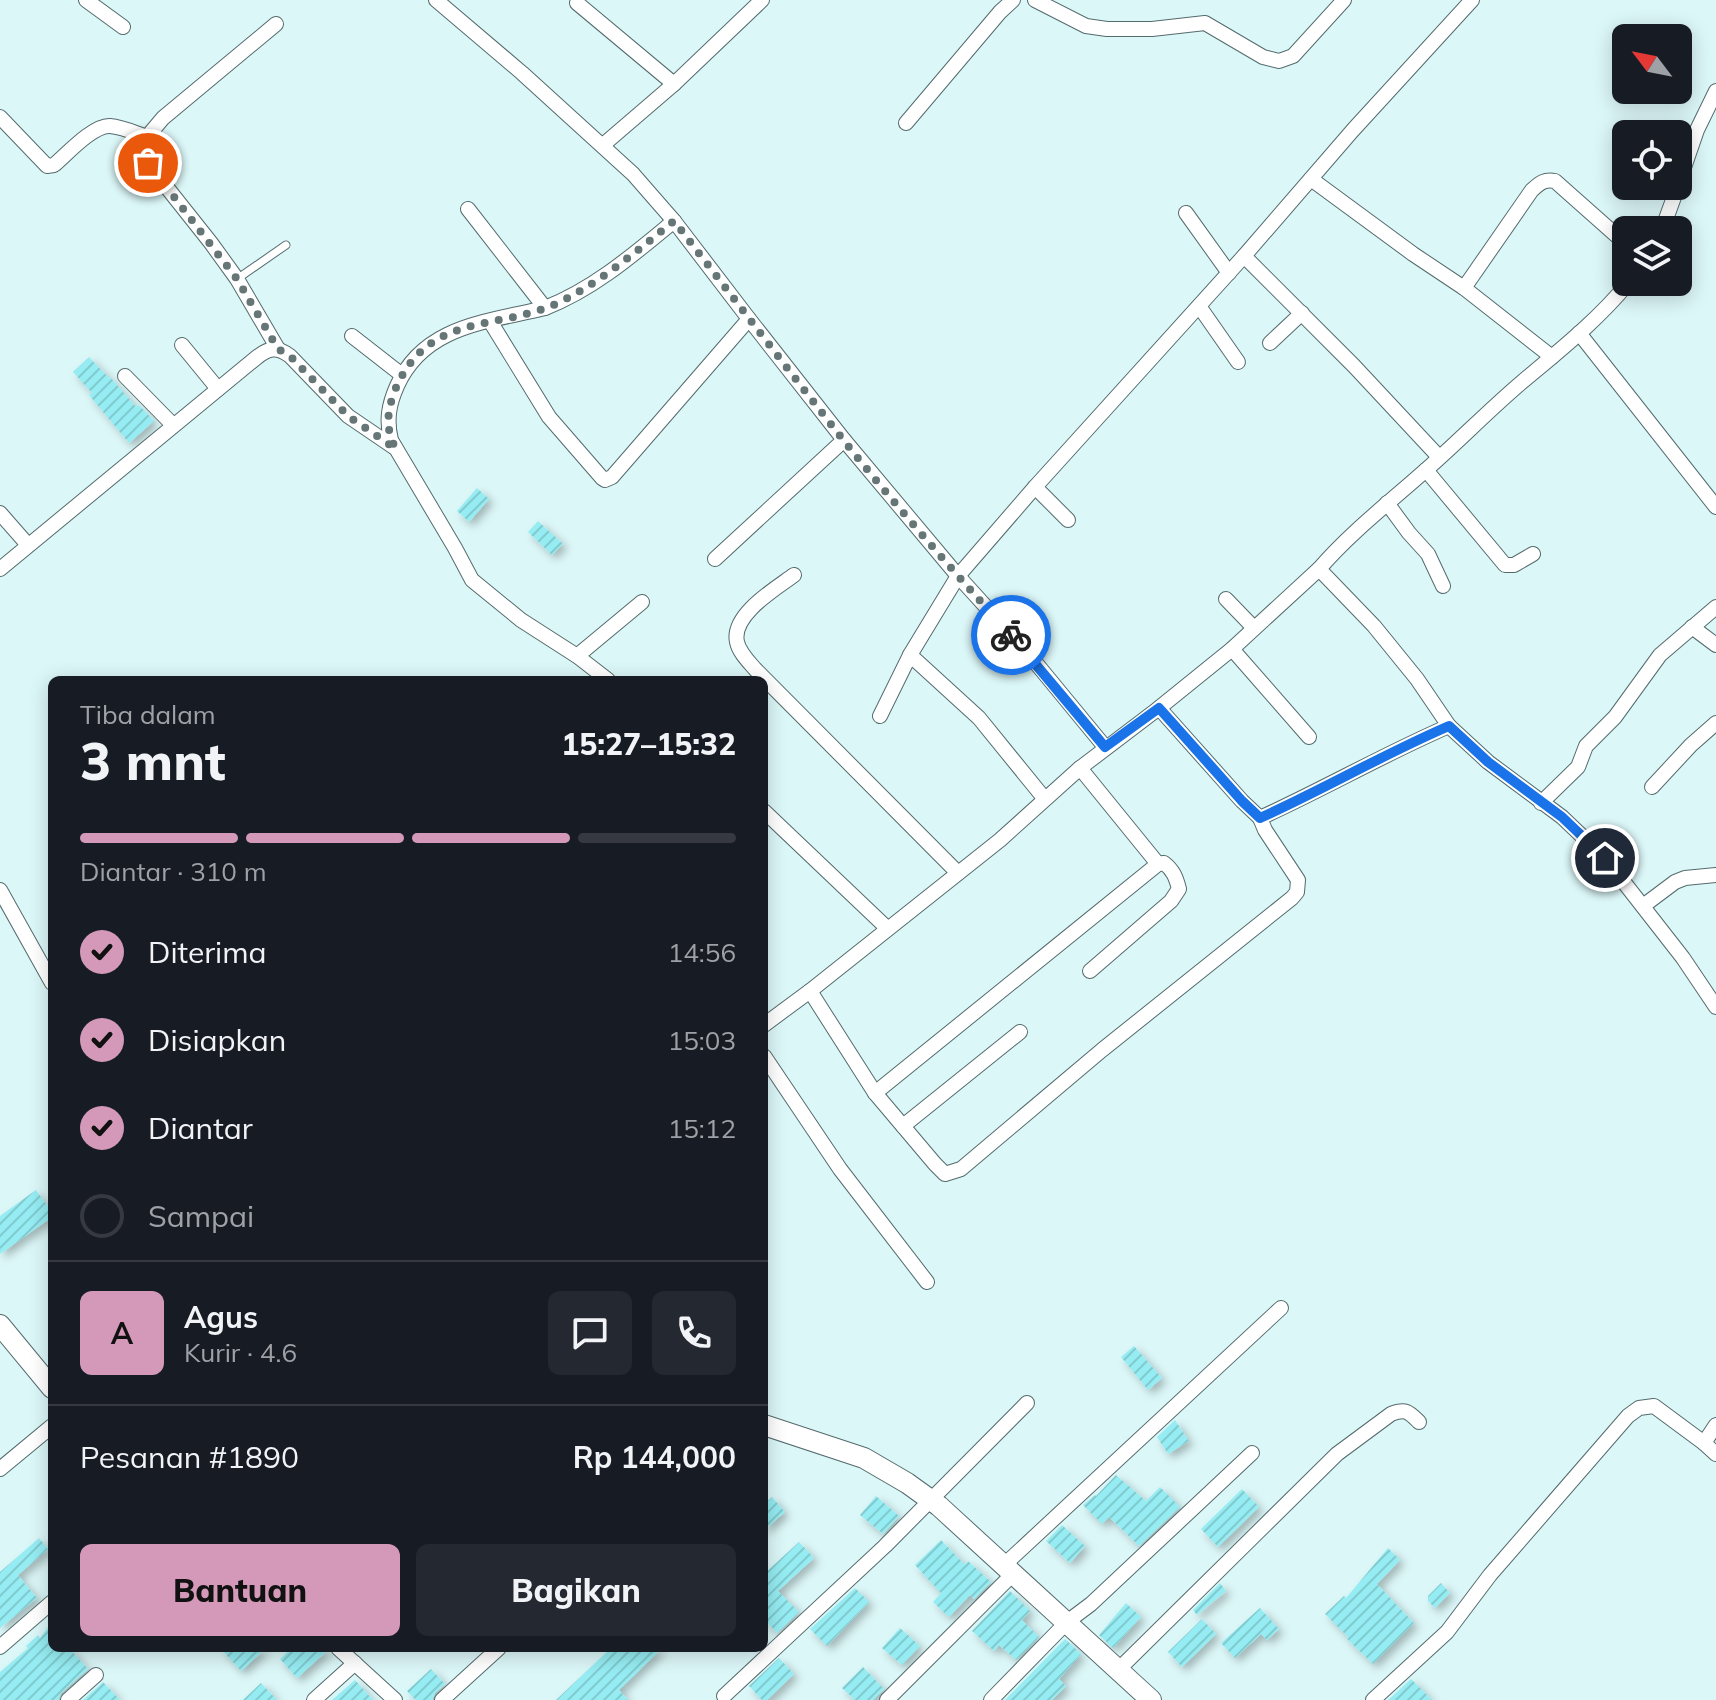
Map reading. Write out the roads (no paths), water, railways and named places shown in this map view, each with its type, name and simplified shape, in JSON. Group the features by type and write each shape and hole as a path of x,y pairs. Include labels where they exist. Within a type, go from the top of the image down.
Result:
{"street":[{"path":"86,0 123,27"},
{"path":"436,0 633,174 674,221 844,440 1105,747"},
{"path":"603,145 674,84 762,0"},
{"path":"906,123 1013,0"},
{"path":"1035,0 1094,28 1152,29 1207,23 1246,49 1279,61 1293,56 1344,0"},
{"path":"880,716 910,655 958,576 1472,0"},
{"path":"577,3 674,84"},
{"path":"276,24 171,110 147,137 144,150 148,163 237,279 278,349 290,356 348,416 396,449"},
{"path":"1692,144 1716,91"},
{"path":"0,117 47,166 54,165 103,127 120,128 147,137"},
{"path":"1311,179 1464,288 1552,357"},
{"path":"1464,288 1532,190 1548,179 1555,181 1612,232"},
{"path":"468,209 545,308"},
{"path":"1186,213 1229,273"},
{"path":"603,676 521,620 472,580 396,449 388,428 388,411 402,375 425,349 449,332 545,308 577,293 674,221"},
{"path":"1244,256 1439,457"},
{"path":"768,1022 1000,840 1105,747 1232,649 1387,503 1579,333 1615,296"},
{"path":"1199,306 1238,362"},
{"path":"1270,343 1302,313"},
{"path":"490,321 549,417 605,480 612,477 749,319"},
{"path":"1579,333 1716,507"},
{"path":"352,336 402,375"},
{"path":"182,345 218,389"},
{"path":"0,569 262,353 278,349"},
{"path":"125,376 173,425"},
{"path":"715,559 844,440"},
{"path":"1426,470 1501,562 1514,565 1533,554"},
{"path":"1035,487 1068,520"},
{"path":"1387,503 1428,554 1443,586"},
{"path":"0,513 28,545"},
{"path":"1319,569 1374,626 1417,679 1449,726 1488,762 1562,817 1605,858 1683,958 1716,1007"},
{"path":"750,674 737,643 740,623 760,600 794,575"},
{"path":"1226,599 1254,628"},
{"path":"577,656 642,602"},
{"path":"1541,803 1578,767 1586,746 1615,717 1660,655 1716,607"},
{"path":"1692,627 1716,645"},
{"path":"1232,649 1309,737"},
{"path":"910,655 979,718 1044,798"},
{"path":"768,691 958,873"},
{"path":"810,991 875,1093 935,1164 945,1174 961,1169 1297,892 1298,880 1260,818 1159,708"},
{"path":"1652,787 1716,723"},
{"path":"1260,818 1449,726"},
{"path":"1080,768 1158,864"},
{"path":"768,815 887,928"},
{"path":"875,1093 1158,864 1164,863 1176,876 1179,889 1171,901 1090,971"},
{"path":"1643,906 1675,882 1716,875"},
{"path":"2,895 48,976"},
{"path":"903,1126 1020,1032"},
{"path":"768,1062 840,1169 927,1282"},
{"path":"887,1700 1008,1570 1281,1308"},
{"path":"0,1325 48,1383"},
{"path":"724,1696 885,1546 1027,1403"},
{"path":"1373,1700 1447,1632 1490,1575 1628,1416 1639,1408 1654,1406 1716,1454"},
{"path":"1118,1670 1337,1454 1400,1410 1409,1412 1419,1422"},
{"path":"1704,1443 1716,1425"},
{"path":"768,1426 864,1458 907,1483 1067,1622 1118,1670 1140,1697"},
{"path":"0,1469 48,1429"},
{"path":"991,1700 1067,1622 1091,1604 1252,1453"},
{"path":"0,1647 48,1605"},
{"path":"343,1652 395,1700"},
{"path":"442,1700 495,1652"},
{"path":"314,1700 355,1663"},
{"path":"68,1700 96,1675"}],"lane":[{"path":"237,279 286,245"}]}
